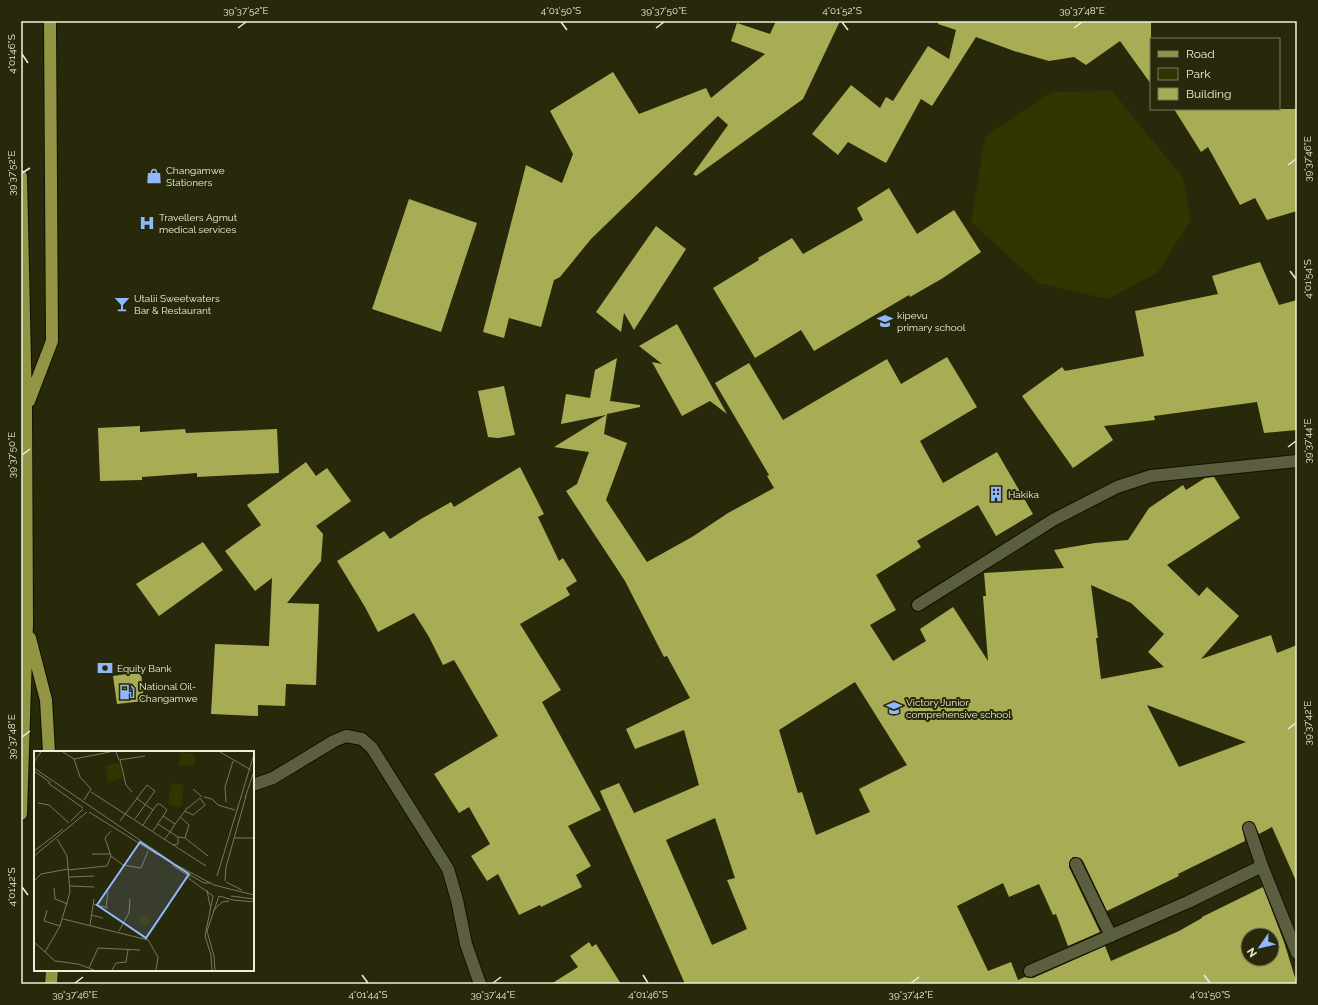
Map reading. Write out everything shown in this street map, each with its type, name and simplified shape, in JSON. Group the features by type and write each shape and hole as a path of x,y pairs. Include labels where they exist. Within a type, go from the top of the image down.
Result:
{"main road":[{"path":"26,408 52,340 50,21"},
{"path":"21,176 26,408 27,623 21,814"},
{"path":"27,623 46,700 49,751"},
{"path":"51,984 52,971"}],"street":[{"path":"918,604 1053,520 1116,487 1151,476 1297,461"},
{"path":"254,785 273,778 334,741 346,736 362,739 372,748 448,869 457,900 466,944 480,984"},
{"path":"1249,828 1262,866 1297,953"},
{"path":"1076,864 1111,936"},
{"path":"1030,971 1188,902 1262,866"}],"green space":[{"path":"1112,91 1183,178 1191,220 1157,273 1107,299 1038,283 971,222 985,137 1052,92"}],"building":[{"path":"776,21 840,21 803,99 696,176 693,174 728,125 718,116 591,239 560,277 554,280 541,327 509,318 504,338 483,332 526,165 562,183 573,154 550,111 613,72 639,114 706,88 711,98 765,54 731,41 737,23 770,34"},
{"path":"939,21 1151,21 1150,83 1120,41 1086,65 1074,57 1049,61 1014,51 976,37 932,106 921,99 886,163 848,142 838,155 812,134 851,85 880,108 886,97 893,101 928,46 949,59 956,30 938,24"},
{"path":"1297,109 1297,211 1267,220 1255,198 1240,205 1208,147 1201,152 1175,110"},
{"path":"889,188 917,234 954,210 981,252 943,278 910,297 909,295 814,351 801,330 755,358 713,288 759,260 758,258 792,238 803,254 863,220 857,208"},
{"path":"409,199 477,223 441,332 372,309"},
{"path":"656,226 686,249 634,330 624,313 621,332 596,312"},
{"path":"1260,262 1279,305 1297,300 1297,430 1264,433 1257,402 1154,416 1155,420 1104,426 1113,440 1073,468 1022,396 1062,367 1065,371 1144,356 1135,311 1218,294 1212,276"},
{"path":"677,324 727,414 710,401 682,416 652,362 662,364 639,346"},
{"path":"947,357 977,407 920,441 943,483 997,452 1033,514 996,536 978,505 917,541 921,547 876,575 896,610 870,625 893,661 926,641 920,629 953,607 988,661 983,596 986,596 984,573 1064,568 1054,550 1095,543 1128,540 1149,508 1183,485 1186,490 1205,478 1214,477 1240,518 1167,565 1199,596 1207,587 1239,616 1201,659 1271,635 1277,653 1297,645 1297,883 1272,827 1259,834 1254,823 1250,821 1244,823 1242,826 1245,841 1178,874 1179,876 1107,911 1083,861 1080,858 1073,857 1070,860 1069,867 1100,932 1068,946 1056,914 1053,915 1039,884 1009,897 1003,883 957,906 988,971 1011,962 1018,980 1025,977 1033,978 1105,946 1111,961 1179,931 1202,917 1263,887 1278,927 1240,927 1240,967 1280,967 1280,932 1297,984 685,984 600,791 619,783 634,813 699,785 684,730 635,749 626,729 690,698 667,656 664,657 625,581 566,491 577,484 589,452 554,447 606,415 561,424 566,394 590,398 595,370 617,358 610,401 640,405 640,407 607,414 604,434 627,443 606,500 647,562 692,537 728,513 774,488 767,476 769,475 715,383 749,363 783,420 887,359 901,384","holes":["1091,585 1131,603 1164,634 1148,652 1164,667 1101,679 1096,638 1098,638","855,682 907,765 859,789 870,812 816,835 802,792 798,793 779,730","1147,705 1246,742 1179,767","715,818 735,878 727,880 747,929 712,945 666,840"]},
{"path":"504,386 515,435 498,438 488,437 478,391"},
{"path":"140,426 140,432 185,429 186,433 277,429 279,473 197,477 197,473 142,477 142,480 100,481 98,428"},
{"path":"306,462 316,476 327,468 351,501 316,526 323,534 321,561 287,603 319,604 316,685 286,684 285,706 258,705 258,716 211,714 215,644 269,646 272,578 255,591 225,551 261,525 247,505"},
{"path":"520,467 544,514 538,517 559,561 563,558 577,581 566,588 570,595 520,624 561,690 542,702 601,810 568,826 591,866 576,875 582,887 541,907 540,905 519,915 498,874 487,881 471,856 490,844 469,807 459,813 434,774 498,736 454,660 443,665 429,637 414,613 378,632 365,607 337,561 384,531 390,539 451,502 454,507"},
{"path":"203,542 223,570 159,616 136,584"},
{"path":"141,672 144,701 117,704 113,676"},
{"path":"589,942 592,947 596,944 621,984 551,984 578,967 570,956"}],"place":[{"name":"Changamwe Stationers","path":"154,176"},
{"name":"Travellers Agmut medical services","path":"147,223"},
{"name":"Utalii Sweetwaters Bar & Restaurant","path":"122,304"},
{"name":"kipevu primary school","path":"885,321"},
{"name":"Hakika","path":"996,494"},
{"name":"Equity Bank","path":"105,668"},
{"name":"National Oil- Changamwe","path":"127,692"},
{"name":"Victory Junior comprehensive school","path":"894,708"}]}
